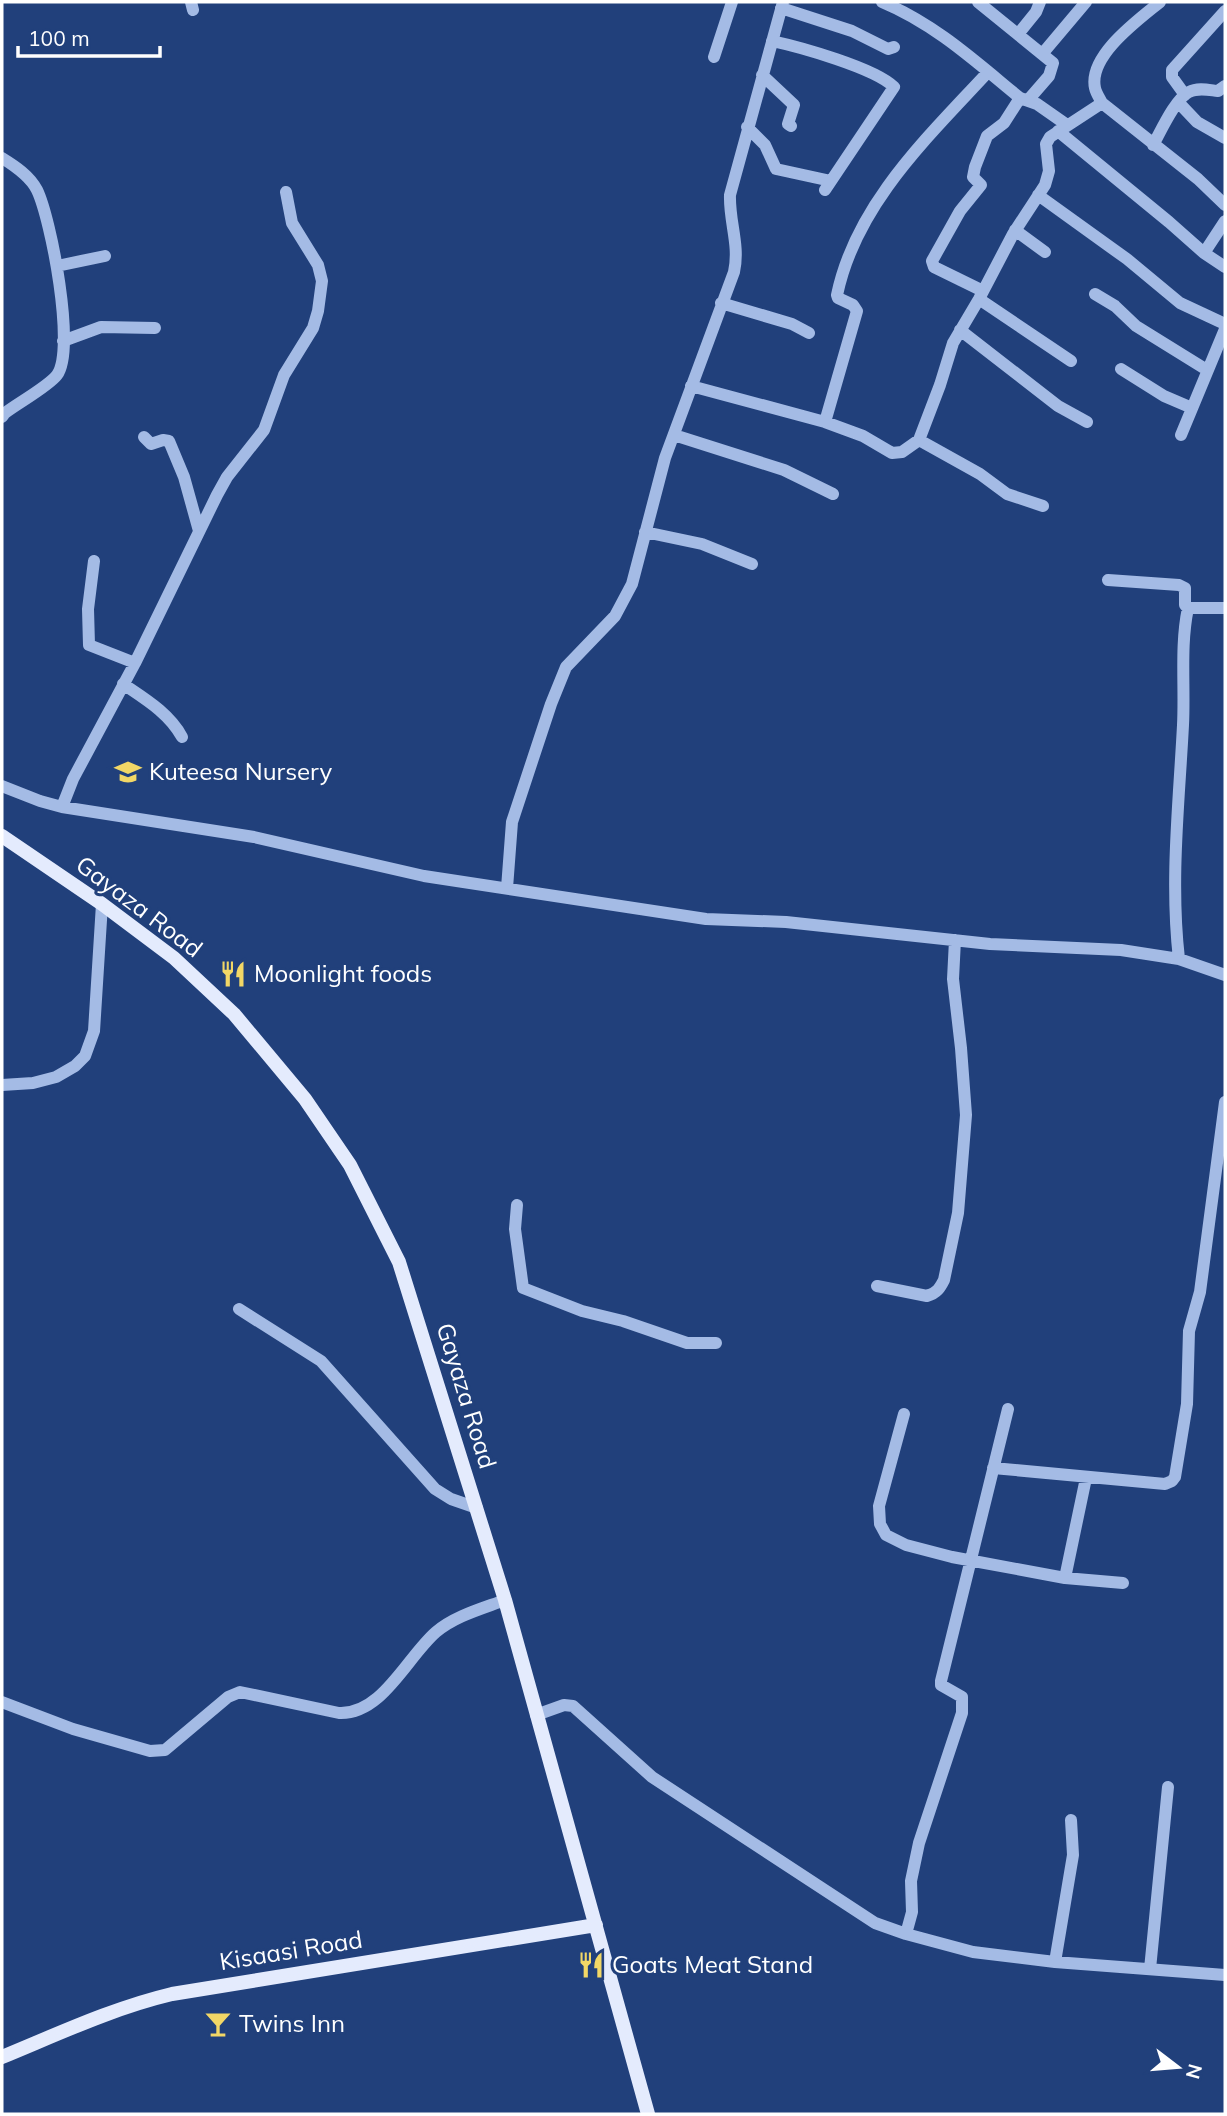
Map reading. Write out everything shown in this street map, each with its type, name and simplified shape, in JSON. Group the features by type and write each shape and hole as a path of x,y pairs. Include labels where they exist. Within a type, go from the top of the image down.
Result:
{"main road":[{"name":"Gayaza Road","path":"2,836 102,904 174,958 234,1014 305,1099 350,1165 399,1262 477,1508 648,2114"},
{"name":"Kisaasi Road","path":"2,2057 103,2015 145,2000 172,1994 596,1925"}],"street":[{"path":"714,57 732,2"},
{"path":"882,2 912,15 930,27 1025,99 1062,128 1204,253 1225,267"},
{"path":"978,2 1043,52 1043,57 1053,63 1053,68 1049,76 1004,123 987,136 975,167 974,177 981,185 960,211 932,261 934,267 981,295 1071,361"},
{"path":"1019,33 1036,12 1040,2"},
{"path":"1043,52 1086,2"},
{"path":"1160,2 1110,47 1100,61 1094,86 1102,103 1198,178 1225,205"},
{"path":"508,888 512,822 551,704 566,667 615,616 632,584 665,458 737,258 730,195 782,5 852,31 888,49 894,47"},
{"path":"1225,12 1172,70 1172,77 1182,99 1197,121 1225,138"},
{"path":"747,127 765,145 776,169 828,186 894,87 888,81 842,61 801,47 772,41"},
{"path":"825,422 857,311 853,305 837,295 860,228 883,192 988,72"},
{"path":"762,75 794,105 788,124 791,126"},
{"path":"1153,145 1182,99 1191,91 1218,91 1225,86"},
{"path":"691,386 825,422 856,433 892,453 902,452 919,440 953,343 1015,230 1038,195 1049,171 1046,144 1050,137 1102,103"},
{"path":"2,158 18,169 37,189 47,216 57,266 63,341 63,358 57,374 2,417"},
{"path":"62,807 73,779 135,663 227,477 264,430 276,393 313,328 322,281 318,265 292,223 286,192"},
{"path":"1038,195 1127,259 1180,303 1225,326 1181,435"},
{"path":"1204,253 1225,222"},
{"path":"1015,230 1045,252"},
{"path":"57,266 106,256"},
{"path":"1095,294 1115,306 1136,326 1207,370"},
{"path":"721,303 792,324 809,333"},
{"path":"63,341 101,327 155,328"},
{"path":"960,330 1058,406 1087,422"},
{"path":"1121,369 1164,396 1192,408"},
{"path":"674,435 784,470 833,494"},
{"path":"144,437 151,444 163,440 169,442 184,477 199,531"},
{"path":"919,440 980,474 1007,494 1042,506"},
{"path":"645,532 702,544 752,564"},
{"path":"94,561 88,609 89,645 135,663"},
{"path":"1108,580 1179,584 1185,588 1185,605 1188,608 1184,637 1174,916 1179,959"},
{"path":"1188,608 1225,608"},
{"path":"123,684 157,708 182,737"},
{"path":"2,786 62,807 242,835 424,876 706,919 786,922 955,940 1121,950 1179,959 1225,975"},
{"path":"2,1085 33,1083 56,1077 75,1066 85,1056 94,1031 102,904"},
{"path":"877,1286 928,1296 940,1288 944,1280 958,1213 966,1115 953,979 955,940"},
{"path":"993,1468 1165,1484 1175,1477 1187,1404 1189,1331 1200,1292 1225,1102"},
{"path":"517,1205 515,1229 523,1288 582,1311 623,1321 687,1343 716,1343"},
{"path":"239,1309 321,1361 435,1489 452,1499 477,1508"},
{"path":"906,1934 912,1912 911,1881 919,1843 962,1713 962,1697 941,1685 1007,1409"},
{"path":"904,1414 879,1506 880,1524 886,1535 906,1545 972,1561 1065,1578 1123,1583"},
{"path":"1065,1578 1086,1478"},
{"path":"2,1702 73,1729 158,1752 165,1750 228,1697 240,1692 339,1713 359,1709 385,1692 436,1632 457,1618 505,1600"},
{"path":"536,1715 564,1705 573,1706 652,1777 875,1923 973,1952 1055,1962 1225,1975"},
{"path":"1150,1969 1168,1787"},
{"path":"1055,1962 1072,1864 1071,1820"}],"place":[{"name":"Kuteesa Nursery","path":"128,772"},
{"name":"Moonlight foods","path":"233,974"},
{"name":"Goats Meat Stand","path":"591,1965"},
{"name":"Twins Inn","path":"218,2024"}]}
